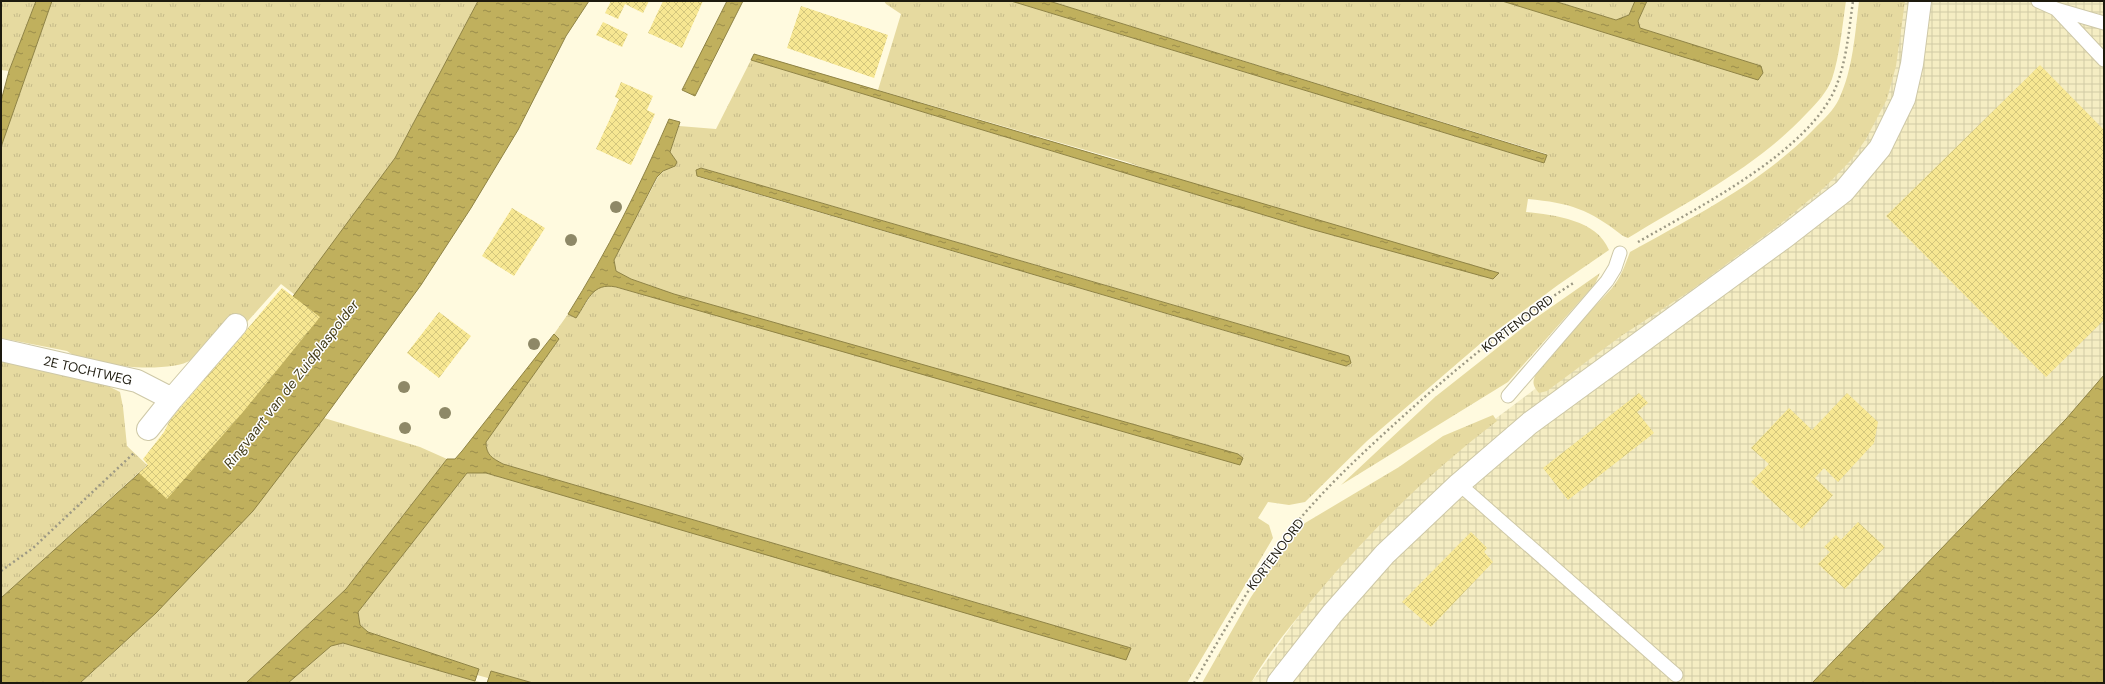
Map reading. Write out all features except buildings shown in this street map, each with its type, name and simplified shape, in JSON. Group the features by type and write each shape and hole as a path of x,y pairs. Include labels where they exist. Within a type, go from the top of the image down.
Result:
{"street":[{"path":"1278,683 1332,614 1384,554 1459,484 1530,423 1786,236 1844,191 1880,148 1904,99 1912,64 1920,1"},
{"path":"148,429 172,398 236,325"},
{"name":"2E TOCHTWEG","path":"1,350 137,381 172,398"}],"lane":[{"path":"2038,1 2056,9 2104,23"},
{"path":"2056,9 2104,60"},
{"path":"1508,396 1607,281 1615,268 1620,253"},
{"path":"1459,484 1676,675"}],"path":[{"path":"1620,253 1731,188 1771,160 1808,126 1826,106 1837,85 1844,61 1853,1"},
{"name":"KORTENOORD","path":"1194,683 1246,594 1280,543 1335,481 1376,441 1473,357 1533,311 1580,278"},
{"path":"1,570 33,548 135,453 148,429"}],"shaded area":[{"path":"1898,1 2104,1 2104,387 1833,683 1251,683 1348,547 1487,425 1845,156"}],"green space":[{"path":"1,1 36,1 9,71 1,70"},
{"path":"52,1 478,1 395,158 295,295 281,284 247,322 236,314 209,344 191,360 165,367 148,368 109,365 77,357 67,351 1,338 1,147"},
{"path":"884,1 1011,1 1544,163 1547,154 1049,1 1502,1 1758,79 1763,73 1761,66 1640,28 1638,21 1647,1 1846,1 1837,60 1832,79 1825,93 1767,150 1722,182 1628,238 1589,213 1568,205 1528,199 1526,212 1562,217 1585,226 1595,232 1603,240 1609,250 1558,285 1488,337 1367,441 1305,502 1289,505 1268,502 1258,518 1269,525 1273,538 1187,683 533,683 491,671 488,678 477,675 479,669 368,632 360,625 358,612 467,473 486,473 1126,659 1131,648 503,464 490,456 488,453 486,442 559,339 554,334 568,314 576,318 596,288 607,285 1237,454 674,294 631,279 616,271 614,260 658,177 677,162 670,152 679,126 716,129 751,60 1307,228 1127,162 878,90 901,14","holes":["702,168 1349,356 1351,362 1346,366 698,177 696,170"]},
{"path":"1554,1 1635,1 1629,15 1616,20"},
{"path":"1859,1 1905,1 1896,66 1887,99 1866,139 1851,160 1826,186 1779,225 1690,291 1621,336 1547,391 1539,393 1535,387 1534,379 1546,357 1568,332 1612,288 1620,275 1630,252 1703,212 1750,182 1794,148 1831,111 1837,103 1844,88 1853,51"},
{"path":"1600,273 1595,284 1508,382 1341,485 1435,397 1530,322"},
{"path":"1,358 100,382 120,392 127,446 147,465 1,598"},
{"path":"1493,415 1497,421 1472,440 1402,503 1379,525 1337,571 1282,638 1251,683 1202,683 1251,597 1289,540 1305,523 1399,467 1443,436"},
{"path":"324,418 420,447 447,459 346,589 246,683 80,683 156,613"},
{"path":"343,643 486,683 288,683 331,646"}],"water":[{"path":"36,1 52,1 1,147 1,101 9,71"},
{"name":"Ringvaart van de Zuidplaspolder","path":"478,1 589,1 566,36 518,130 471,208 421,285 324,418 253,511 156,613 80,683 1,683 1,598 147,466 252,352 395,158"},
{"path":"727,1 743,1 695,96 682,90"},
{"path":"1011,1 1049,1 1547,155 1544,163"},
{"path":"1502,1 1554,1 1616,20 1629,15 1635,1 1647,1 1638,21 1640,28 1761,66 1763,73 1758,80"},
{"path":"754,54 1499,273 1493,279 1307,228 751,60"},
{"path":"669,119 680,122 670,152 677,162 675,166 663,171 657,177 614,260 616,271 631,279 674,294 1238,454 1243,458 1240,465 616,287 601,287 596,290 588,299 576,318 568,314 596,267 622,218"},
{"path":"701,168 1349,356 1351,363 1346,366 697,176 696,170"},
{"path":"554,334 559,339 486,442 488,453 499,462 1131,648 1126,660 486,473 467,473 358,612 360,625 368,632 479,669 475,681 343,643 331,646 288,683 246,683 346,589 447,459 455,459 462,451"},
{"path":"2104,375 2104,683 1812,683 2066,419"},
{"path":"491,671 533,683 487,683"}]}
